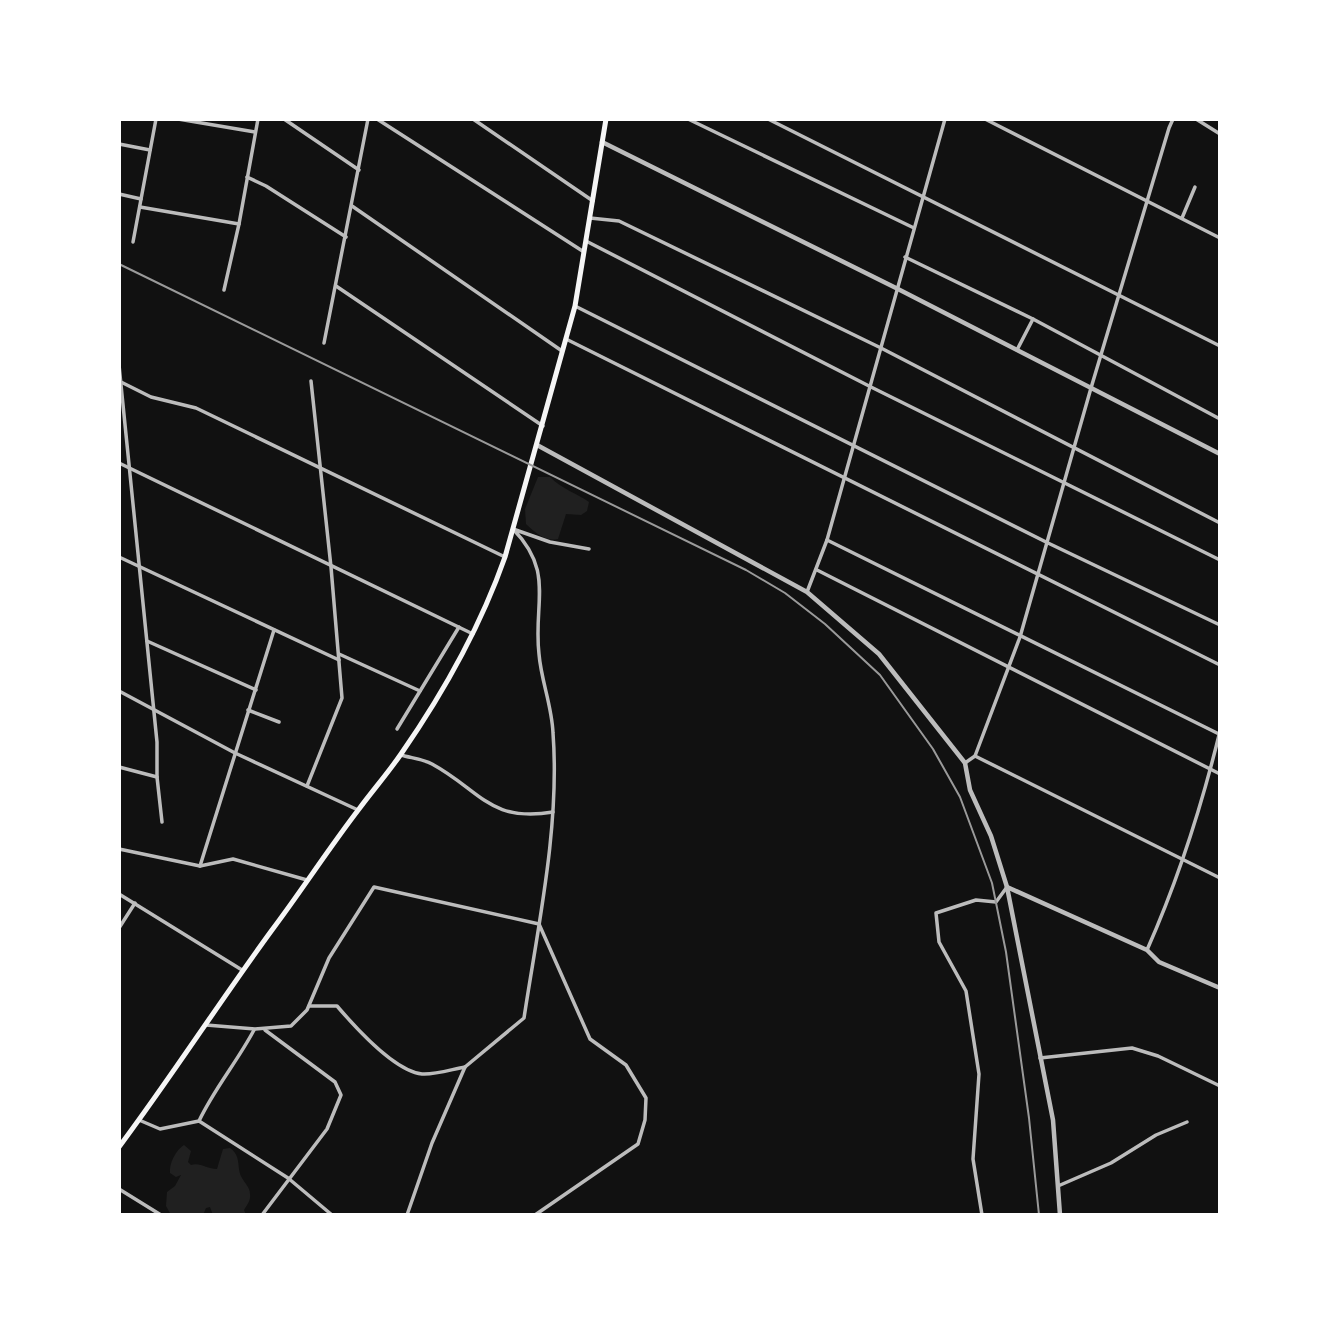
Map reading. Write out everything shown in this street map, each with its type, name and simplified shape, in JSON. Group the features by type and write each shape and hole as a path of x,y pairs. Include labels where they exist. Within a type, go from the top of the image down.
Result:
{"main road":[{"path":"119,1147 242,971 401,755 474,635 505,557 575,306 606,119"}],"street":[{"path":"133,242 156,119"},
{"path":"178,119 255,132"},
{"path":"224,290 258,119"},
{"path":"284,119 359,170"},
{"path":"324,343 368,119"},
{"path":"377,119 584,252"},
{"path":"473,119 593,201"},
{"path":"688,119 914,228"},
{"path":"768,119 1220,346"},
{"path":"807,592 827,540 945,119"},
{"path":"985,119 1220,238"},
{"path":"965,763 975,756 1020,637 1100,356 1173,119"},
{"path":"1196,119 1220,134"},
{"path":"602,142 896,288 1220,454"},
{"path":"119,144 150,150"},
{"path":"247,177 266,186 346,237"},
{"path":"1181,218 1195,187"},
{"path":"119,194 141,199"},
{"path":"139,206 239,224"},
{"path":"352,206 562,351"},
{"path":"590,218 619,221 881,348 1220,523"},
{"path":"586,240 871,387 1220,560"},
{"path":"905,257 1033,319 1220,419"},
{"path":"336,286 543,426"},
{"path":"575,306 1048,543 1220,625"},
{"path":"1017,350 1033,319"},
{"path":"566,339 1220,665"},
{"path":"119,365 157,742 157,777 162,822"},
{"path":"120,382 151,397 196,408 505,557"},
{"path":"307,786 342,698 311,382"},
{"path":"537,444 807,592 878,654 965,763 970,790 991,836 1007,887 1053,1121 1060,1215"},
{"path":"119,463 474,635"},
{"path":"513,529 550,542 589,549"},
{"path":"407,1215 432,1143 466,1067 524,1018 539,924 553,813 553,731 538,648 540,585 536,562 527,543 513,529"},
{"path":"827,540 1020,637 1220,732 1166,905 1146,950"},
{"path":"119,557 339,660"},
{"path":"817,570 1220,774"},
{"path":"397,729 459,628"},
{"path":"200,866 274,630"},
{"path":"147,641 256,690"},
{"path":"339,654 420,691"},
{"path":"119,691 235,753 358,810"},
{"path":"248,710 279,722"},
{"path":"401,755 430,762 480,799 502,810 529,816 553,813"},
{"path":"975,756 1220,878"},
{"path":"119,766 157,777"},
{"path":"119,849 200,866 233,859 309,881"},
{"path":"206,1025 255,1029 291,1026 309,1006 329,958 374,887 539,924"},
{"path":"1007,887 1146,950 1159,962 1220,988"},
{"path":"982,1215 973,1159 979,1074 966,991 939,942 936,913 976,900 996,902 1007,887"},
{"path":"119,894 242,971"},
{"path":"119,928 135,903"},
{"path":"535,1215 638,1144 645,1120 646,1098 626,1065 590,1039 539,924"},
{"path":"309,1006 337,1006 360,1033 391,1060 421,1074 466,1067"},
{"path":"262,1215 327,1129 341,1095 335,1082 264,1028"},
{"path":"199,1121 211,1094 240,1057 255,1029"},
{"path":"1040,1058 1132,1048 1158,1056 1220,1086"},
{"path":"139,1120 160,1129 199,1121 288,1178 332,1215"},
{"path":"1058,1186 1111,1163 1156,1135 1186,1122"},
{"path":"119,1189 161,1215"}],"shaded area":[{"path":"538,477 550,477 589,502 587,511 581,515 566,514 558,539 545,538 526,524 525,509"},
{"path":"184,1145 191,1151 188,1162 191,1165 213,1169 217,1169 223,1149 230,1148 234,1151 240,1174 250,1192 244,1210 246,1215 213,1215 210,1207 206,1208 203,1215 171,1215 166,1206 167,1192 175,1186 181,1175 176,1177 170,1173 171,1165 176,1153"}],"railway":[{"path":"119,264 746,570 785,593 825,624 880,675 933,749 960,797 992,883 1006,952 1029,1118 1039,1215"}]}
